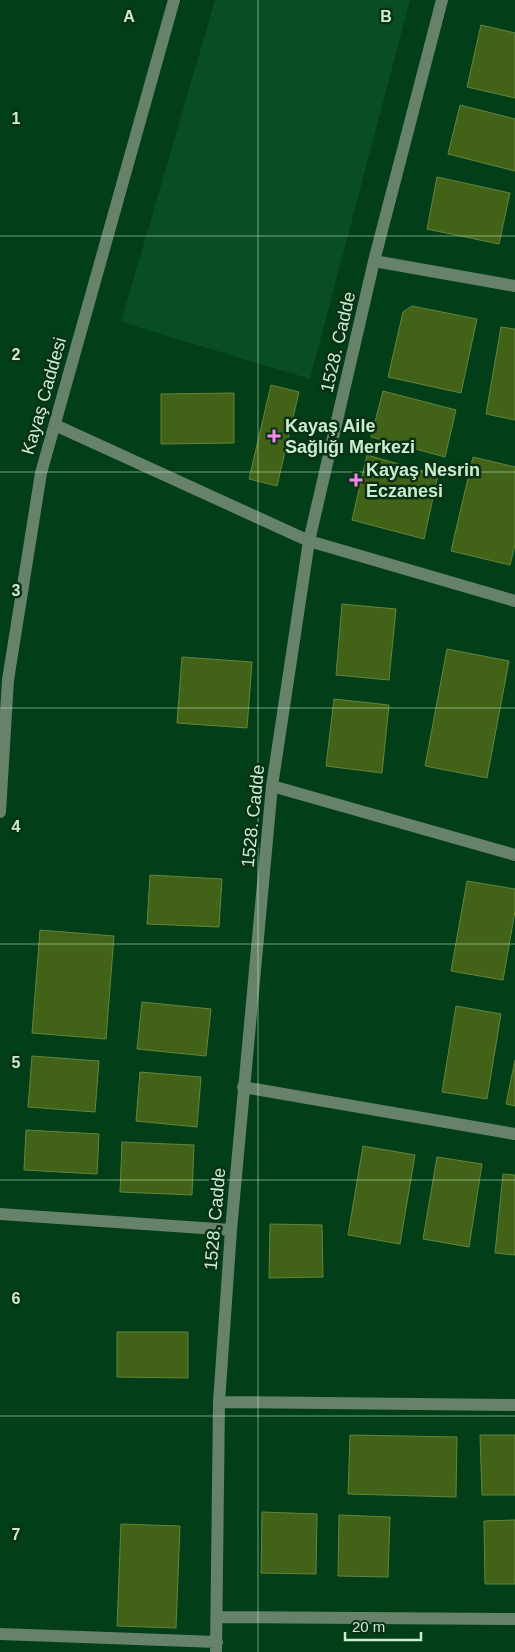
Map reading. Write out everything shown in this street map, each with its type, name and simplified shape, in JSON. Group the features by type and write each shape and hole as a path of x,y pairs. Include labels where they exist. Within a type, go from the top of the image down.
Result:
{"street":[{"name":"Kayaş Caddesi","path":"0,812 8,680 41,473 174,0"},
{"name":"1528. Cadde","path":"216,1647 219,1402 231,1230 272,786 309,541 374,261 442,0"},
{"path":"374,261 515,286"},
{"path":"54,424 309,541 515,601"},
{"path":"272,786 515,855"},
{"path":"244,1087 515,1134"},
{"path":"0,1214 231,1230"},
{"path":"219,1402 515,1405"},
{"path":"216,1616 515,1619"},
{"path":"0,1634 216,1647"}],"shaded area":[{"path":"215,0 410,0 310,379 121,322"}],"building":[{"path":"481,25 515,33 515,98 467,87"},
{"path":"460,105 515,119 515,171 448,154"},
{"path":"437,177 510,193 499,244 427,229"},
{"path":"412,306 477,319 461,393 388,377 403,312"},
{"path":"501,327 515,329 515,420 486,414"},
{"name":"Kayaş Aile Sağlığı Merkezi","path":"271,385 299,392 277,486 249,479"},
{"path":"383,391 456,410 445,457 371,437"},
{"path":"234,393 234,443 161,444 161,394"},
{"path":"367,455 438,475 424,539 352,520"},
{"path":"473,457 515,467 515,545 510,565 451,551"},
{"path":"342,604 396,609 389,680 336,675"},
{"path":"447,649 509,661 487,778 425,766"},
{"path":"182,657 252,662 247,728 177,723"},
{"path":"334,699 389,705 382,773 326,766"},
{"path":"150,875 222,879 219,927 147,924"},
{"path":"467,881 515,889 515,911 503,980 451,971"},
{"path":"40,930 114,936 106,1039 32,1033"},
{"path":"142,1002 211,1009 206,1056 137,1049"},
{"path":"456,1006 501,1014 487,1099 442,1092"},
{"path":"32,1056 99,1061 95,1112 28,1107"},
{"path":"515,1060 515,1106 506,1104"},
{"path":"140,1072 201,1077 197,1127 136,1121"},
{"path":"26,1130 99,1134 97,1174 24,1170"},
{"path":"122,1142 194,1145 192,1195 120,1192"},
{"path":"363,1146 415,1155 400,1244 348,1235"},
{"path":"437,1157 482,1164 469,1247 423,1239"},
{"path":"503,1174 515,1175 515,1255 495,1253"},
{"path":"270,1224 322,1225 323,1277 269,1278"},
{"path":"117,1332 188,1332 188,1378 117,1377"},
{"path":"350,1435 457,1437 456,1497 348,1494"},
{"path":"480,1435 515,1435 515,1495 482,1495"},
{"path":"262,1512 317,1514 316,1574 261,1573"},
{"path":"339,1515 390,1517 388,1577 338,1576"},
{"path":"515,1520 515,1584 485,1584 484,1521"},
{"path":"121,1524 180,1526 176,1628 117,1626"}],"place":[{"name":"Kayaş Aile Sağlığı Merkezi","path":"274,436"},
{"name":"Kayaş Nesrin Eczanesi","path":"356,480"}]}
